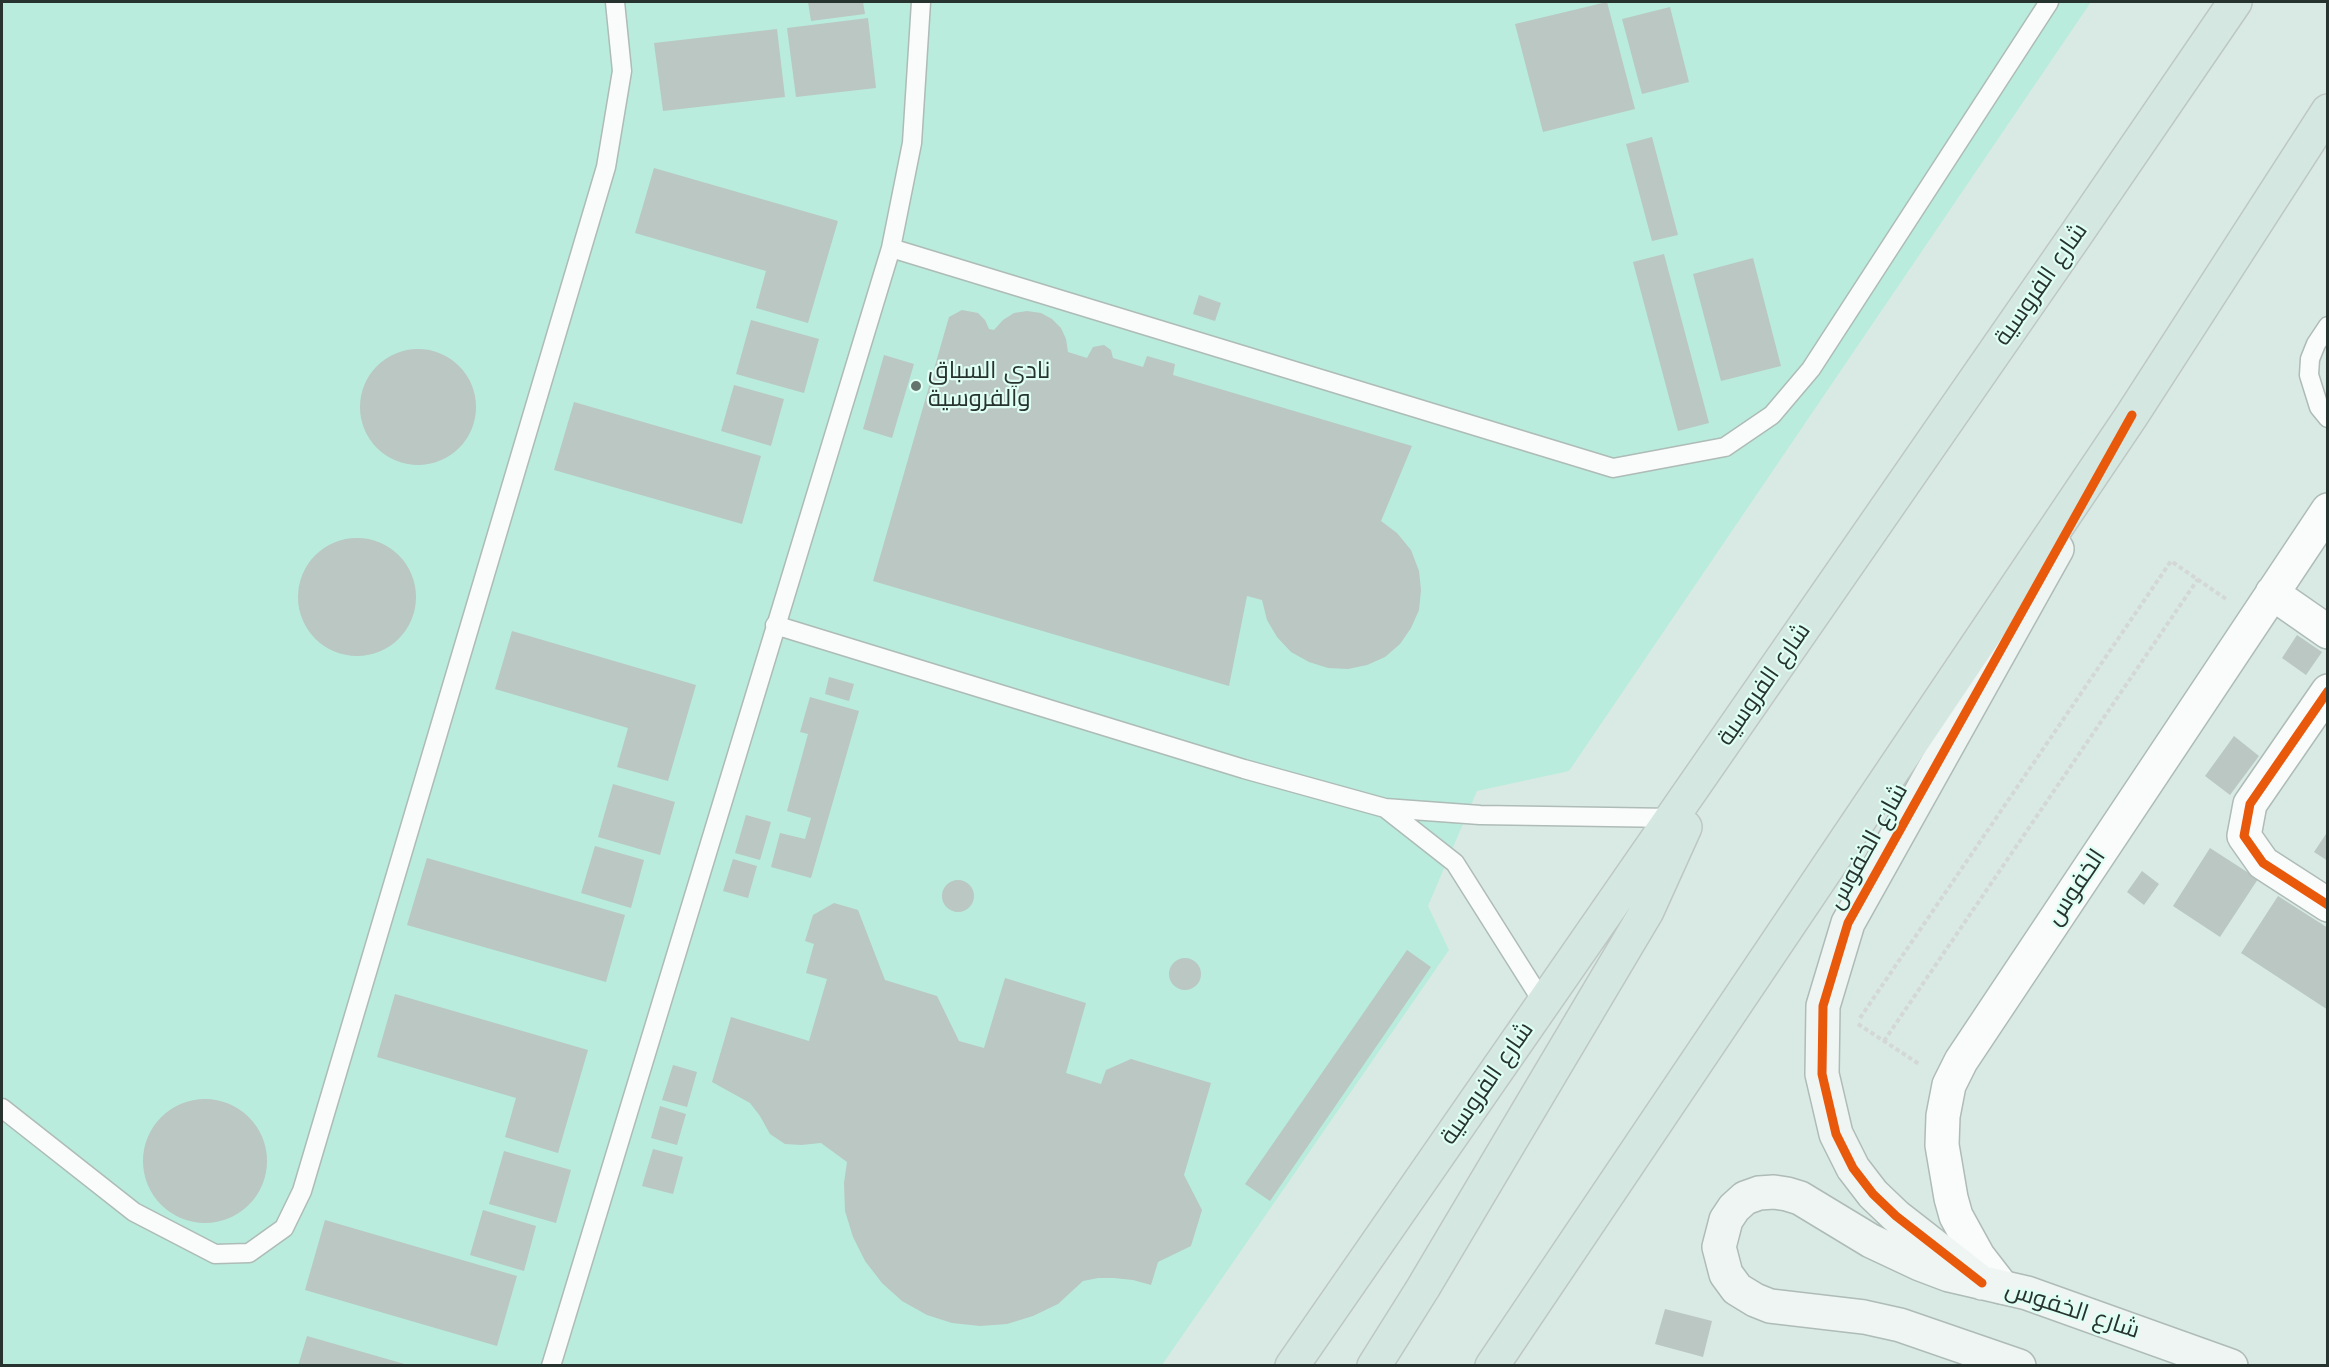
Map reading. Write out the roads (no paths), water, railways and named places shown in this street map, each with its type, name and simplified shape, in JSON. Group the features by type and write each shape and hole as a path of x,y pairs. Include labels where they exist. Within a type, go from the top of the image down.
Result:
{"highway":[{"name":"شارع الفروسية","path":"1292,1365 1673,818 2235,2"},
{"path":"1492,1365 2132,415 2328,111"},
{"path":"1374,1365 1429,1279 1647,911 1717,754"}],"street":[{"name":"شارع الخفوس","path":"2132,415 1848,923 1823,1006 1822,1074 1836,1134 1859,1176 1873,1194 1896,1216 1992,1285 2027,1293 2231,1365"},
{"name":"الخفوس","path":"1992,1285 1956,1216 1951,1198 1942,1145 1943,1116 1949,1085 1961,1061 2328,510"},
{"path":"2264,606 2328,632"},
{"path":"2328,691 2250,804 2244,836 2263,863 2328,905"},
{"path":"1992,1285 1949,1275 1920,1264 1871,1241 1800,1198 1787,1194 1758,1193 1745,1198 1725,1220 1721,1232 1719,1247 1726,1274 1737,1289 1755,1300 1770,1306 1864,1317 1900,1324 2019,1365"}],"lane":[{"path":"2,1108 134,1212 216,1254 249,1253 284,1228 302,1191 606,167 622,71 615,2"},
{"path":"551,1365 891,248 912,143 921,2"},
{"path":"891,248 1613,468 1725,447 1772,415 1811,369 2049,2"},
{"path":"2328,326 2316,344 2310,359 2308,375 2319,407 2328,418"},
{"path":"775,625 1244,769 1385,808 1480,815 1673,818"},
{"path":"1385,808 1455,863 1544,1004"}],"place":[{"name":"نادي السباق والفروسية","path":"916,386"}]}
